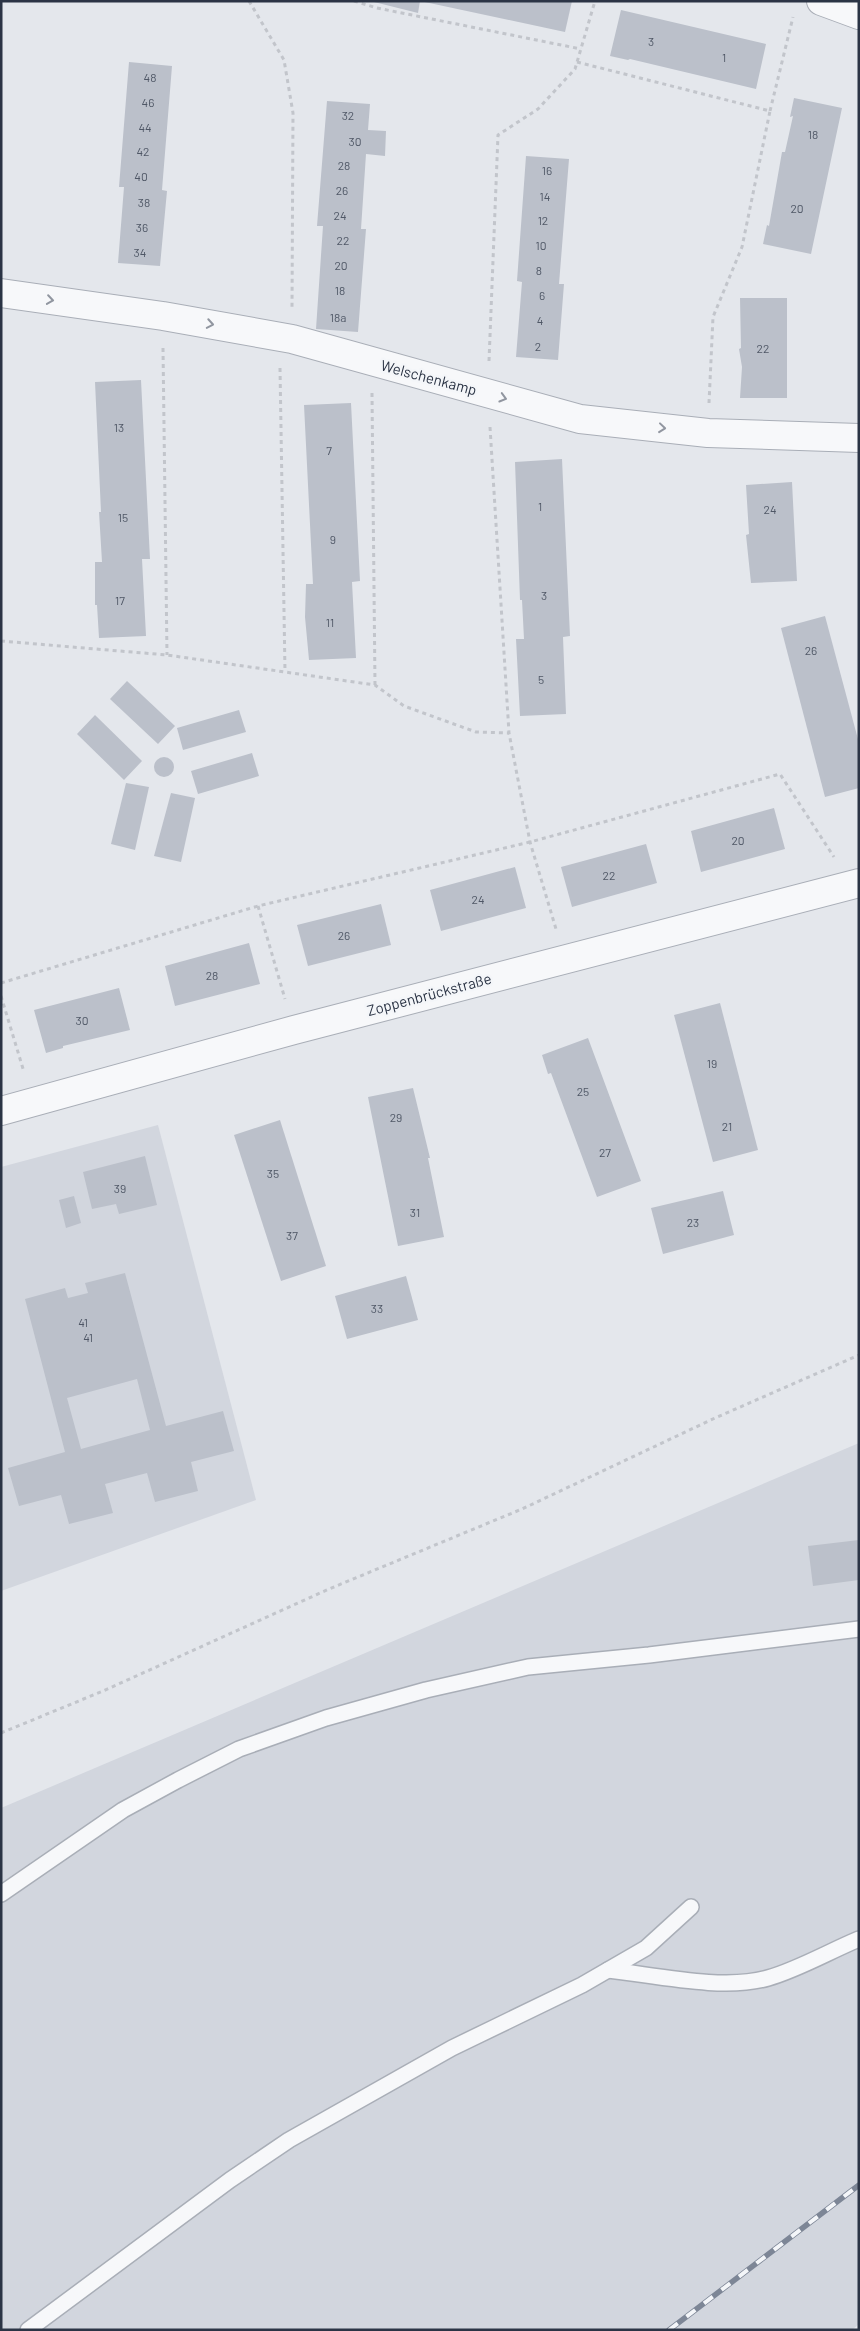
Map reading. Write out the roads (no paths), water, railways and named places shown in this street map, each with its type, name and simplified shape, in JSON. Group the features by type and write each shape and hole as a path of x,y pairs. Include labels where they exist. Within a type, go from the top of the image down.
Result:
{"street":[{"path":"821,1 859,16"},
{"name":"Welschenkamp","path":"1,293 163,316 286,338 580,419 708,433 859,438"},
{"name":"Zoppenbrückstraße","path":"1,1111 294,1030 855,884"}],"lane":[{"path":"1,1894 123,1810 178,1780 239,1749 326,1718 426,1690 528,1667 649,1655 859,1629"},
{"path":"28,2330 230,2180 289,2140 452,2048 582,1986 646,1948 691,1907"},
{"path":"608,1970 725,1983 747,1982 768,1978 859,1939"}],"railway":[{"path":"669,2330 859,2185"}]}
